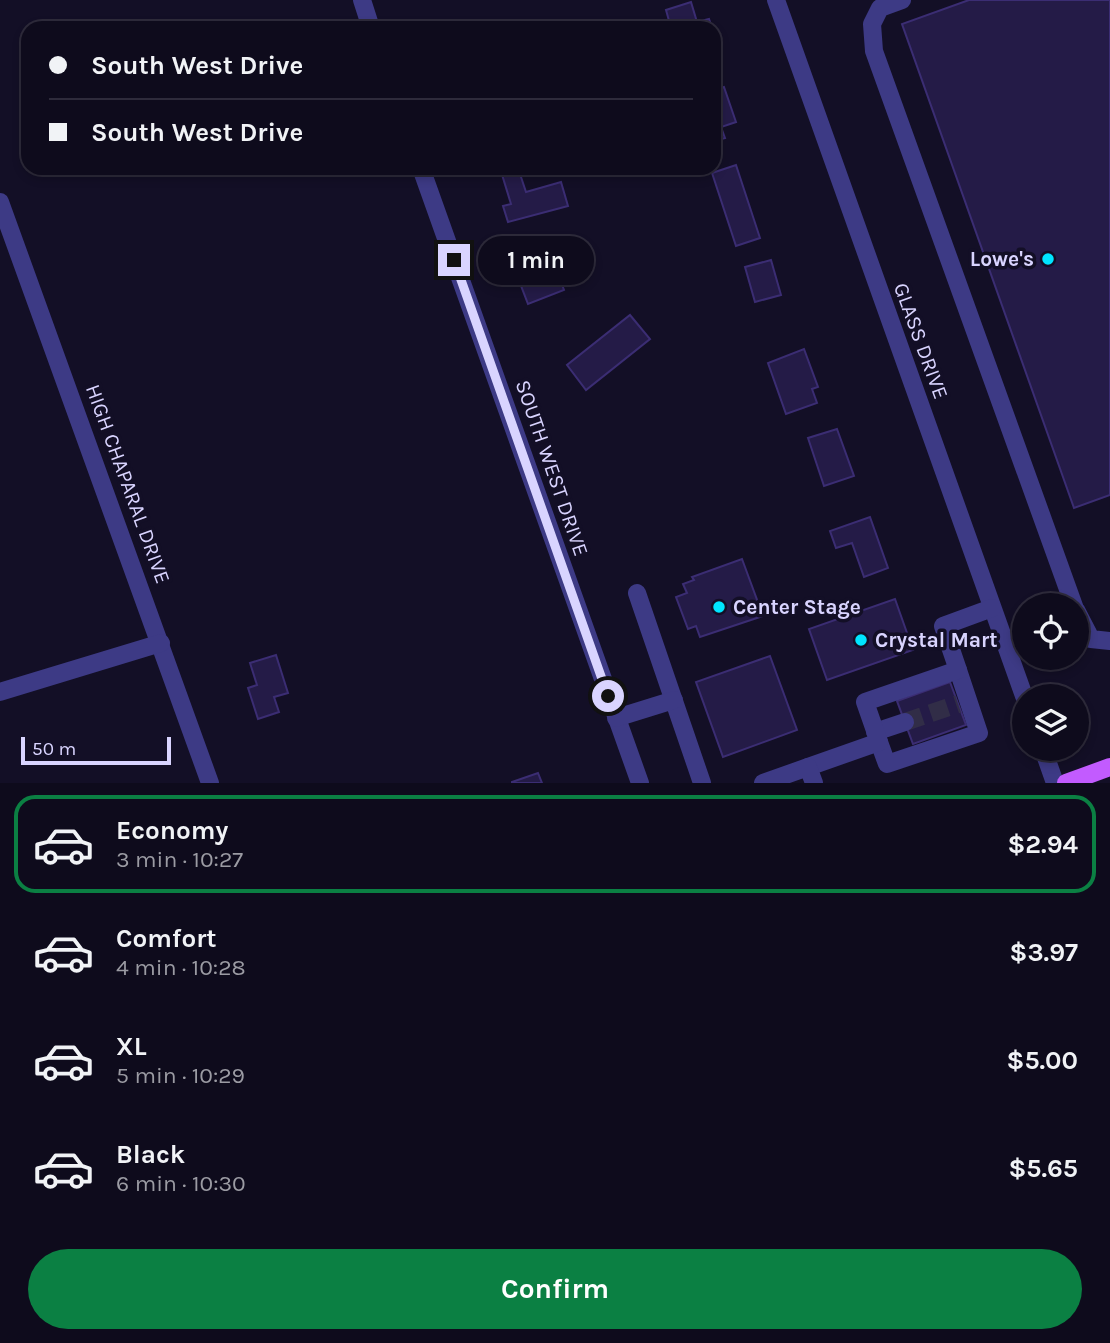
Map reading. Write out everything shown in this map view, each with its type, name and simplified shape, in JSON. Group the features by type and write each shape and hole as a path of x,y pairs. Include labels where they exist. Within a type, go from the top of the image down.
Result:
{"main road":[{"path":"1066,783 1093,778 1110,767"}],"street":[{"path":"362,0 369,21"},
{"name":"GLASS DRIVE","path":"776,0 1020,684"},
{"path":"902,0 880,8 872,24 874,51 1070,593"},
{"name":"SOUTH WEST DRIVE","path":"423,175 640,783"},
{"name":"HIGH CHAPARAL DRIVE","path":"1,209 210,783"},
{"path":"637,593 702,783"},
{"path":"958,670 864,702 887,764 979,733 963,702 958,670 943,626 992,608"},
{"path":"1089,635 1091,639 1110,641"},
{"path":"0,692 161,643"},
{"path":"616,718 674,700"},
{"path":"763,783 811,775 905,722"},
{"path":"1047,761 1055,783"}],"building":[{"name":"Lowe's","path":"969,0 1110,0 1110,495 1074,508 902,24"},
{"path":"691,2 697,21 669,21 666,10"},
{"path":"724,87 736,122 721,127 721,88"},
{"path":"736,165 760,238 736,246 713,175 721,175 721,170"},
{"path":"502,175 520,175 526,192 561,182 568,206 508,222 503,206 511,204"},
{"path":"546,241 564,290 528,304 520,283 529,280 519,251"},
{"path":"771,260 781,295 755,302 745,267"},
{"path":"630,315 650,339 586,390 567,365"},
{"path":"804,349 818,387 812,389 817,403 786,414 768,363"},
{"path":"837,429 854,476 824,486 808,438"},
{"path":"870,517 888,568 864,577 852,543 836,548 830,531"},
{"name":"Center Stage","path":"742,559 763,616 700,637 696,626 688,629 676,597 687,593 683,584 694,580 692,577"},
{"name":"Crystal Mart","path":"895,599 913,650 827,680 809,629"},
{"path":"276,655 288,693 274,697 279,712 258,719 248,688 257,685 250,663"},
{"path":"770,656 797,730 723,757 696,682"},
{"name":"Crystal Mart","path":"950,682 966,725 913,744 897,701"},
{"path":"538,773 542,783 512,783 512,782"}],"tunnel":[{"path":"905,722 958,704"}],"place":[{"name":"Lowe's","path":"1048,259"},
{"name":"Center Stage","path":"719,607"},
{"name":"Crystal Mart","path":"861,640"}],"route":[{"path":"454,260 608,696"}]}
